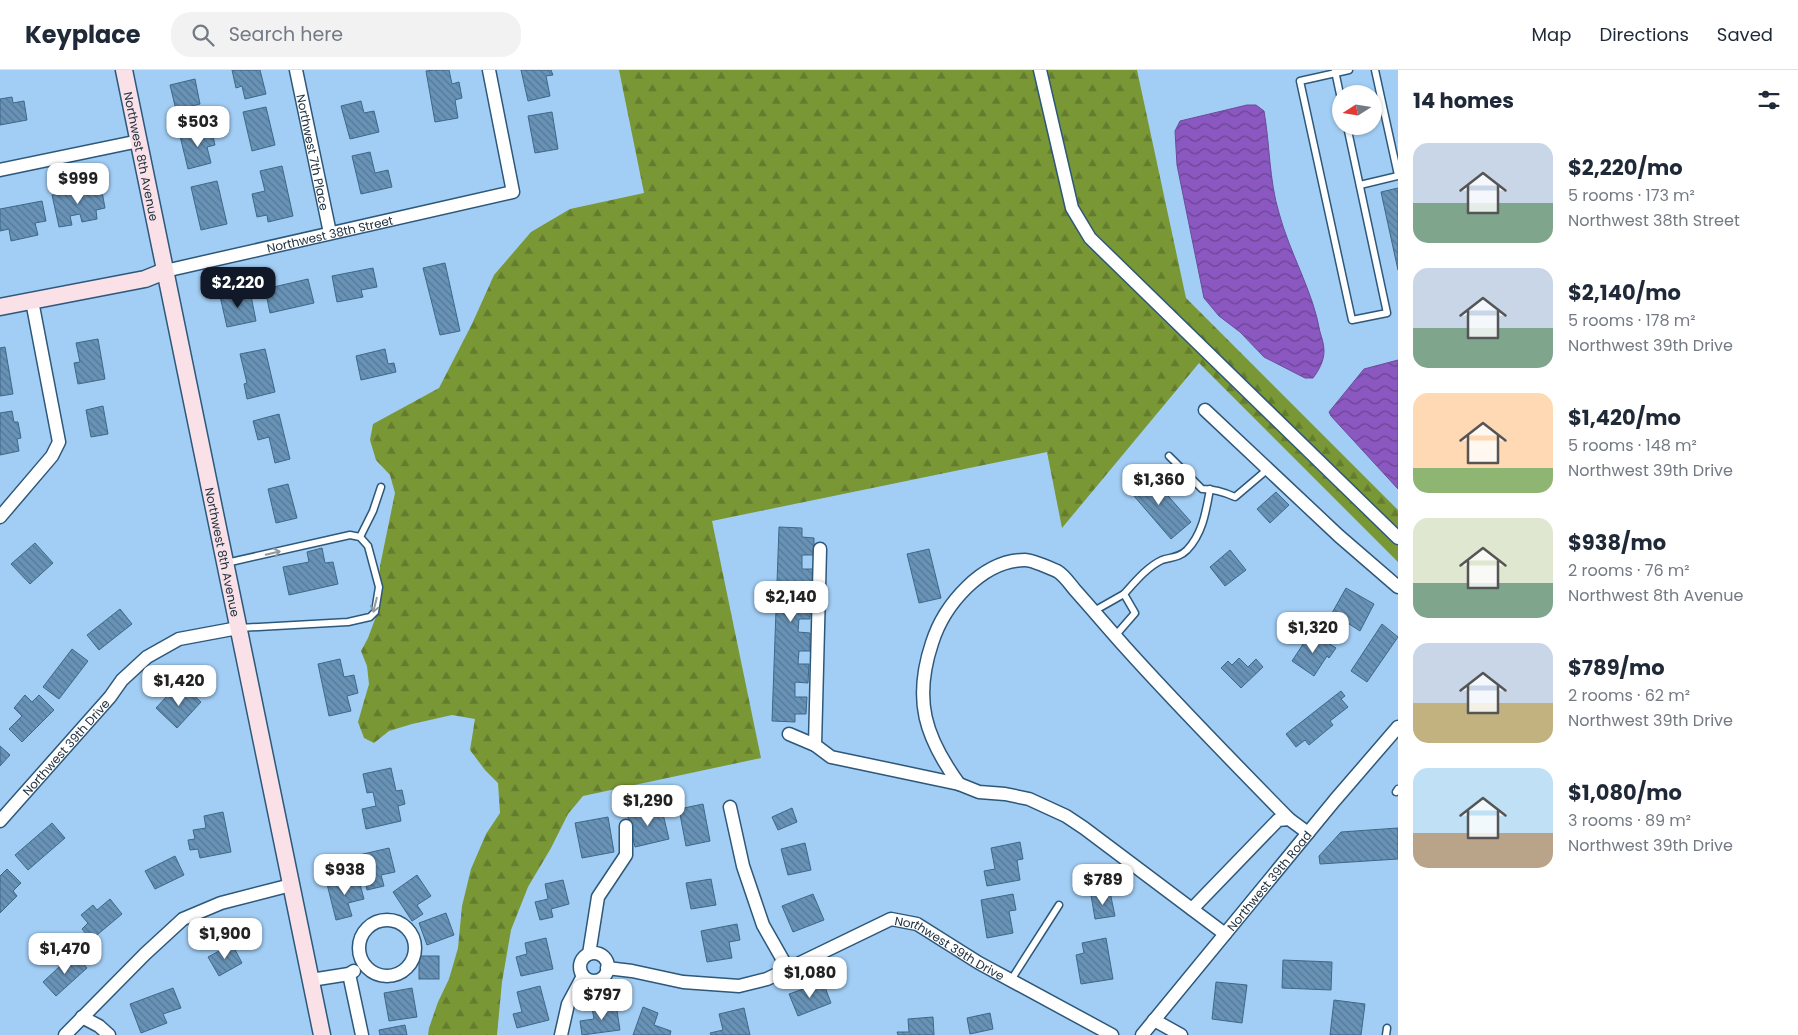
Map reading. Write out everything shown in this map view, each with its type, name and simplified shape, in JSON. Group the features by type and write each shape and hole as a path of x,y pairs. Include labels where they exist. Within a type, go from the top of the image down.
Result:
{"street":[{"name":"Northwest 8th Avenue","path":"124,70 322,1035"},
{"name":"Northwest 7th Place","path":"296,70 330,233"},
{"name":"Northwest 38th Street","path":"0,307 145,279 165,271 514,192 489,70"},
{"path":"1040,70 1072,208 1090,238 1398,538"},
{"path":"0,170 138,141"},
{"path":"0,517 52,456 59,442 32,301"},
{"path":"1205,410 1339,536 1398,587"},
{"path":"815,744 820,549"},
{"path":"959,784 942,761 930,736 924,714 924,677 934,635 955,598 973,581 993,568 1026,560 1059,572 1177,705 1289,819 1308,833"},
{"name":"Northwest 39th Drive","path":"0,821 110,697 122,680 146,657 180,640 238,628"},
{"name":"Northwest 39th Road","path":"1142,1035 1335,800 1398,727"},
{"path":"789,734 815,744 830,758 959,784 979,792 1005,794 1047,806 1066,816 1226,934"},
{"path":"730,807 743,866 763,925 788,969"},
{"path":"1192,910 1278,820 1289,819"},
{"path":"589,954 598,897 626,855 626,826"},
{"path":"65,1035 145,954 183,919 221,903 291,885"},
{"path":"391,920 398,922 410,932 414,940 415,954 413,960 404,971 384,977 372,972 362,962 359,955 359,939 363,932 375,922 391,920"},
{"name":"Northwest 39th Drive","path":"607,968 632,971 683,982 739,986 767,979 891,920 917,924 979,963 1112,1035"},
{"path":"589,954 600,955 604,958 607,968 602,978 598,980 587,979 583,976 580,966 584,956 589,954"},
{"path":"311,980 349,974 355,971 362,962"},
{"path":"349,974 362,1035"},
{"path":"561,1035 568,1004 583,976"},
{"path":"82,1017 99,1026 109,1035"},
{"path":"1154,1020 1181,1035"}],"lane":[{"path":"1349,70 1300,81 1352,320 1387,313 1349,135"},
{"path":"1360,185 1398,176 1375,70"},
{"path":"1335,72 1338,85"},
{"path":"1169,456 1202,489 1224,492 1235,497 1268,469"},
{"path":"360,537 373,510 381,487"},
{"path":"1094,611 1124,594 1145,572 1162,560 1178,557 1187,550 1202,528 1210,489"},
{"path":"225,563 350,535 360,537 368,546 379,587 375,612 370,617 348,622 238,628"},
{"path":"1115,636 1135,613 1124,594"},
{"path":"1011,980 1059,905"}],"green space":[{"path":"619,70 1137,70 1186,298 1398,510 1398,562 1199,363 1062,528 1047,452 712,521 761,758 583,796 568,814 528,887 511,930 502,982 497,1035 428,1035 438,1002 449,979 458,948 462,906 471,869 486,834 500,813 498,783 485,770 470,750 475,719 452,715 412,724 389,731 374,743 364,738 358,722 369,684 367,666 361,651 377,614 380,566 395,493 390,475 376,460 370,440 373,424 439,388 472,324 494,275 531,232 570,209 644,193"}],"water":[{"path":"1247,105 1256,105 1264,111 1271,175 1276,201 1317,317 1324,351 1319,369 1313,378 1305,378 1264,357 1240,332 1219,316 1204,298 1177,165 1175,131 1180,121"},
{"path":"1398,360 1398,489 1329,412 1364,369"}],"building":[{"path":"232,70 260,70 266,94 245,99 242,86 236,88"},
{"path":"449,70 452,84 459,82 462,98 455,100 458,118 435,122 426,71"},
{"path":"521,70 551,70 553,75 546,76 550,96 528,101"},
{"path":"195,79 200,104 176,110 170,85"},
{"path":"12,97 13,103 24,101 27,120 0,125 0,99"},
{"path":"361,101 364,113 374,111 379,132 350,139 341,106"},
{"path":"266,107 275,145 252,151 243,112"},
{"path":"552,112 558,149 535,153 528,116"},
{"path":"211,128 215,145 207,147 211,163 188,169 180,136"},
{"path":"370,152 375,173 388,170 392,187 361,194 352,156"},
{"path":"282,166 293,216 268,222 267,215 257,217 252,194 265,191 260,171"},
{"path":"217,181 227,224 201,230 191,187"},
{"path":"101,186 105,208 96,210 97,219 82,222 80,214 70,216 72,225 59,227 52,195"},
{"path":"1398,188 1398,270 1381,192"},
{"path":"42,201 46,221 35,223 38,235 11,241 9,229 0,231 0,209"},
{"path":"445,263 460,331 440,335 423,268"},
{"path":"373,268 377,287 361,290 363,297 337,302 332,276"},
{"path":"308,279 314,303 270,313 265,289"},
{"path":"240,291 241,298 251,296 256,321 227,327 220,296"},
{"path":"98,339 105,379 78,384 74,363 80,362 76,343"},
{"path":"5,347 13,394 0,396 0,348"},
{"path":"265,349 275,392 247,399 244,384 247,383 240,354"},
{"path":"385,349 388,364 394,363 396,372 361,380 356,356"},
{"path":"103,406 108,434 91,437 86,410"},
{"path":"12,411 14,422 18,422 21,438 17,439 19,451 0,455 0,413"},
{"path":"279,414 290,459 275,463 269,437 258,440 253,421"},
{"path":"1147,472 1191,522 1171,539 1128,489"},
{"path":"288,484 297,518 276,523 268,489"},
{"path":"1276,492 1289,505 1270,523 1257,509"},
{"path":"779,527 802,528 802,537 814,538 814,555 802,555 802,569 813,569 812,586 804,586 804,593 811,593 810,619 799,619 798,632 810,633 810,651 799,651 798,664 809,664 808,683 795,682 795,697 807,697 806,714 795,714 795,722 772,721"},
{"path":"35,543 53,563 30,584 11,564"},
{"path":"322,548 325,563 333,562 338,584 289,595 283,567 309,562 307,552"},
{"path":"929,549 941,598 919,603 907,554"},
{"path":"1230,550 1246,570 1225,586 1210,567"},
{"path":"1346,588 1374,604 1360,631 1332,613"},
{"path":"120,609 132,624 99,650 87,635"},
{"path":"1382,624 1398,637 1367,682 1351,671"},
{"path":"1311,632 1336,648 1329,658 1327,656 1314,676 1292,661"},
{"path":"72,649 88,661 59,699 43,687"},
{"path":"1239,658 1248,667 1256,659 1263,667 1241,688 1221,668 1228,661 1232,665"},
{"path":"340,659 344,677 354,675 358,693 347,696 351,711 329,716 318,664"},
{"path":"186,688 201,702 177,728 156,708 169,694 175,699"},
{"path":"1341,691 1345,696 1341,699 1348,707 1330,721 1333,725 1309,745 1305,740 1296,747 1286,734"},
{"path":"25,695 32,702 39,695 54,710 22,742 9,729 22,716 14,708"},
{"path":"0,746 10,755 0,766"},
{"path":"391,768 396,791 402,790 405,804 398,806 401,821 366,829 362,809 376,806 373,792 367,793 363,774"},
{"path":"703,804 710,841 686,846 679,809"},
{"path":"654,807 655,811 662,810 669,839 635,847 627,813"},
{"path":"792,808 797,822 778,830 772,817"},
{"path":"223,812 231,852 200,858 198,849 190,850 188,840 195,839 193,830 206,828 204,816"},
{"path":"608,817 614,852 582,858 575,823"},
{"path":"52,823 65,838 28,870 15,855"},
{"path":"1398,828 1398,859 1320,864 1319,856 1341,832"},
{"path":"1020,842 1023,859 1017,860 1020,880 987,886 984,871 995,869 991,848"},
{"path":"805,843 811,870 788,875 781,849"},
{"path":"389,848 395,872 381,875 384,886 367,890 359,855"},
{"path":"175,856 184,875 155,889 145,871"},
{"path":"7,869 21,883 13,891 17,896 0,913 0,876"},
{"path":"417,875 431,896 417,905 423,914 412,921 393,892"},
{"path":"358,877 364,899 348,903 352,916 336,920 327,884"},
{"path":"711,879 716,905 691,909 686,883"},
{"path":"563,880 569,904 551,909 553,917 540,920 535,902 548,899 545,884"},
{"path":"1110,892 1115,916 1095,919 1091,895"},
{"path":"813,894 824,920 793,932 782,906"},
{"path":"1013,894 1016,910 1009,911 1013,933 987,938 981,900"},
{"path":"110,899 122,914 91,940 82,929 88,923 81,915 93,905 97,910"},
{"path":"446,913 454,935 427,945 419,923"},
{"path":"737,924 740,940 729,942 732,958 707,962 701,931"},
{"path":"546,938 553,969 521,976 516,957 527,954 525,943"},
{"path":"1106,938 1113,979 1081,984 1076,955 1084,953 1082,943"},
{"path":"232,944 242,963 219,976 208,957"},
{"path":"74,953 87,968 56,996 43,982"},
{"path":"419,956 439,956 439,979 419,979"},
{"path":"1283,960 1332,962 1331,990 1282,988"},
{"path":"823,982 831,1003 798,1016 789,994"},
{"path":"1216,982 1247,985 1242,1023 1212,1019"},
{"path":"540,986 549,1020 517,1028 513,1014 522,1012 517,992"},
{"path":"173,988 181,1008 163,1014 167,1023 141,1033 130,1004"},
{"path":"412,988 417,1017 389,1021 384,993"},
{"path":"1334,1000 1365,1004 1361,1035 1330,1035"},
{"path":"616,1004 620,1030 582,1035 580,1021 594,1019 592,1008"},
{"path":"643,1007 658,1013 654,1025 671,1031 670,1035 633,1035"},
{"path":"744,1008 750,1035 711,1035 710,1033 723,1030 719,1014"},
{"path":"990,1013 993,1029 970,1034 967,1018"},
{"path":"933,1017 934,1035 898,1035 897,1032 909,1032 908,1019"},
{"path":"405,1025 407,1035 380,1035 379,1030"}]}
